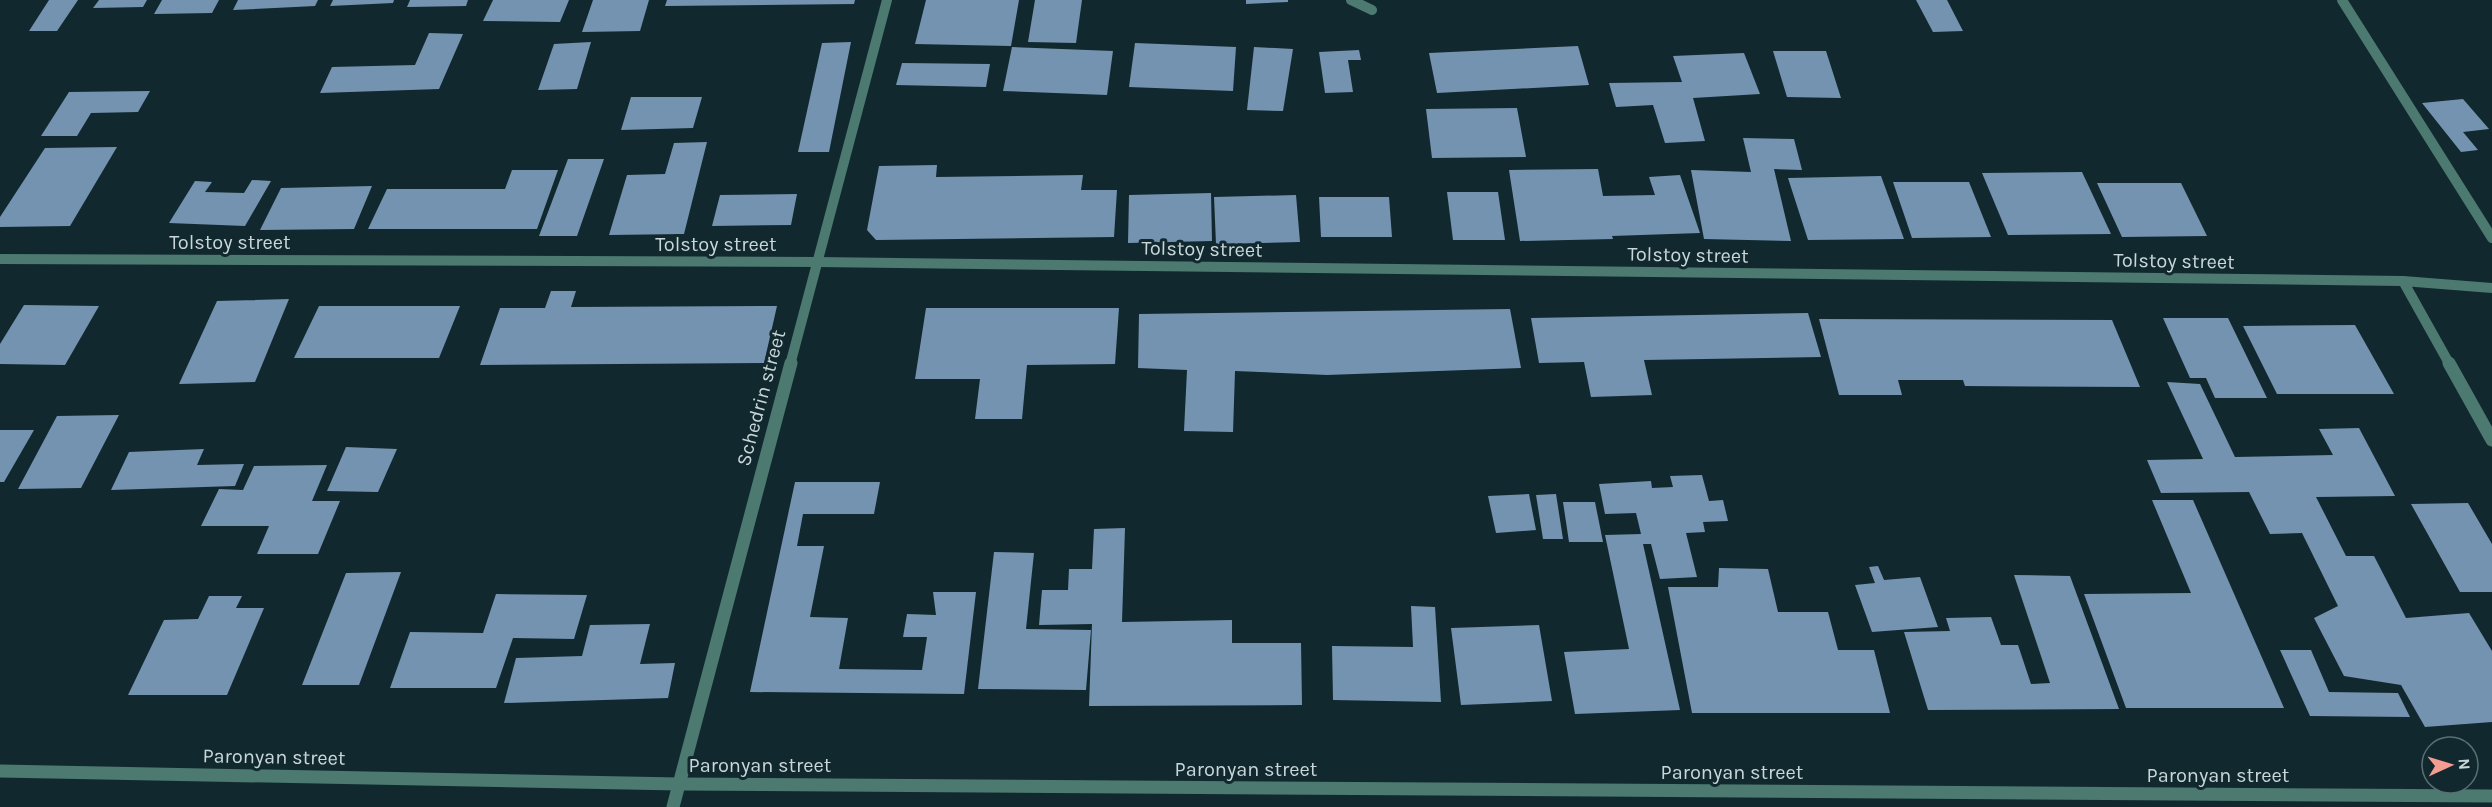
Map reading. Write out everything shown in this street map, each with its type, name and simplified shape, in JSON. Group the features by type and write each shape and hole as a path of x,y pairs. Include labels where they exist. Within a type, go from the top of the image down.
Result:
{"street":[{"name":"Schedrin street","path":"673,807 887,0"},
{"path":"1351,0 1372,10"},
{"path":"2342,0 2492,238"},
{"name":"Tolstoy street","path":"0,259 817,262 2403,281 2492,288"},
{"path":"2403,281 2492,440"},
{"name":"Paronyan street","path":"0,771 679,784 2492,796"}],"building":[{"path":"49,0 78,0 57,31 29,31"},
{"path":"99,0 147,0 143,7 93,8"},
{"path":"162,0 219,0 212,13 154,14"},
{"path":"238,0 318,0 315,6 233,10"},
{"path":"333,0 394,0 393,3 330,6"},
{"path":"410,0 468,0 466,6 407,7"},
{"path":"493,0 569,0 560,22 483,21"},
{"path":"593,0 649,0 640,31 582,32"},
{"path":"667,0 855,0 854,4 665,6"},
{"path":"926,0 1019,0 1011,46 915,44"},
{"path":"1035,0 1082,0 1076,43 1028,42"},
{"path":"1246,0 1288,0 1288,2 1246,4"},
{"path":"1916,0 1947,0 1963,31 1933,32"},
{"path":"429,33 463,34 439,89 320,93 332,67 415,65"},
{"path":"591,42 577,89 538,90 554,44"},
{"path":"851,42 829,152 798,152 822,43"},
{"path":"1135,43 1236,47 1233,91 1129,87"},
{"path":"1578,46 1589,85 1437,93 1429,53"},
{"path":"1012,47 1113,51 1107,95 1003,91"},
{"path":"1254,47 1293,49 1283,111 1247,110"},
{"path":"1359,50 1361,60 1348,60 1353,92 1325,93 1319,52"},
{"path":"1773,51 1826,51 1841,98 1787,97"},
{"path":"1744,53 1760,94 1693,98 1705,141 1665,143 1653,105 1616,107 1609,83 1682,82 1673,56"},
{"path":"902,63 990,64 986,87 896,85"},
{"path":"150,91 138,112 91,113 77,136 41,136 69,92"},
{"path":"631,97 702,97 693,128 621,130"},
{"path":"2463,99 2489,129 2463,132 2478,150 2461,152 2422,103"},
{"path":"1517,108 1526,157 1432,158 1426,109"},
{"path":"1743,138 1794,139 1802,170 1774,169 1791,241 1704,239 1691,170 1751,172"},
{"path":"707,142 684,234 609,235 627,175 665,174 674,143"},
{"path":"117,147 70,226 0,227 0,217 45,148"},
{"path":"568,159 604,159 577,236 539,236"},
{"path":"937,165 936,177 1083,175 1081,190 1117,190 1114,237 876,240 867,230 879,166"},
{"path":"1598,169 1603,196 1655,195 1649,177 1680,175 1700,233 1612,236 1613,239 1520,241 1509,170"},
{"path":"512,170 558,170 537,229 368,229 387,189 505,189"},
{"path":"2082,172 2111,234 2008,235 1982,173"},
{"path":"1881,176 1904,239 1808,240 1788,178"},
{"path":"252,180 271,181 245,226 169,223 195,181 212,182 205,192 244,193"},
{"path":"1893,182 1969,182 1991,237 1912,238"},
{"path":"2097,183 2181,183 2207,236 2122,237"},
{"path":"372,186 354,229 260,230 281,188"},
{"path":"1447,192 1498,192 1505,240 1453,240"},
{"path":"1211,193 1212,241 1128,243 1129,195"},
{"path":"797,194 791,225 712,226 720,195"},
{"path":"1296,195 1300,242 1216,244 1214,197"},
{"path":"1319,197 1389,197 1392,237 1321,237"},
{"path":"551,291 576,291 571,307 777,306 764,363 480,365 500,308 545,308"},
{"path":"289,299 255,382 179,384 217,301"},
{"path":"24,305 99,306 65,365 0,364 0,344"},
{"path":"319,306 460,306 439,358 294,358"},
{"path":"926,308 1119,308 1115,364 1027,365 1022,419 975,419 980,379 915,379"},
{"path":"1510,309 1521,368 1327,375 1235,371 1233,432 1184,431 1187,370 1138,368 1139,314"},
{"path":"1808,313 1821,357 1644,360 1652,395 1591,397 1584,362 1539,363 1531,318"},
{"path":"2163,318 2228,318 2267,398 2215,398 2206,378 2190,378"},
{"path":"1819,319 2112,320 2140,387 1965,386 1963,380 1898,380 1902,395 1839,395"},
{"path":"2355,325 2394,394 2277,394 2243,326"},
{"path":"2167,382 2200,384 2235,457 2333,455 2319,429 2359,428 2395,496 2316,497 2346,556 2374,556 2406,618 2469,613 2492,651 2492,722 2425,727 2401,685 2344,676 2314,618 2338,606 2302,533 2270,534 2249,492 2161,493 2147,460 2203,459"},
{"path":"119,415 81,488 18,489 57,416"},
{"path":"0,430 34,430 4,482 0,482"},
{"path":"346,447 397,449 378,492 327,491"},
{"path":"204,449 197,465 244,464 235,486 111,490 129,452"},
{"path":"327,465 312,501 340,501 318,554 257,554 269,526 201,526 219,489 243,490 254,466"},
{"path":"1702,475 1709,501 1723,500 1728,521 1703,522 1705,532 1686,533 1697,577 1660,579 1651,544 1643,544 1680,710 1575,714 1564,652 1629,649 1605,535 1641,534 1636,513 1605,514 1599,484 1651,481 1652,488 1673,487 1670,476"},
{"path":"795,482 880,482 874,514 803,514 797,546 824,546 810,617 848,618 839,669 922,670 927,637 903,637 907,614 936,615 933,592 976,592 964,694 750,692"},
{"path":"1529,494 1536,530 1496,533 1488,496"},
{"path":"1556,494 1563,539 1543,539 1536,495"},
{"path":"2152,500 2193,500 2284,708 2126,708 2084,594 2191,593"},
{"path":"1563,502 1595,502 1603,542 1569,542"},
{"path":"2468,503 2492,544 2492,592 2460,592 2411,504"},
{"path":"1125,528 1122,622 1232,620 1232,643 1301,643 1302,705 1089,706 1092,624 1039,625 1042,590 1068,590 1069,569 1092,569 1094,529"},
{"path":"994,552 1034,553 1026,629 1091,630 1086,690 978,689"},
{"path":"1878,566 1884,580 1920,577 1938,627 1872,632 1855,585 1875,583 1869,567"},
{"path":"1719,568 1768,569 1778,612 1828,612 1838,650 1874,650 1890,713 1692,713 1668,587 1718,587"},
{"path":"401,572 359,685 302,685 346,573"},
{"path":"2014,575 2070,576 2119,709 1928,710 1904,632 1950,631 1946,618 1991,617 2001,645 2018,645 2031,684 2050,683"},
{"path":"496,594 587,595 574,639 513,638 496,688 390,688 410,632 483,633"},
{"path":"209,596 242,596 236,608 264,608 227,695 128,695 164,620 198,619"},
{"path":"1411,606 1435,607 1441,702 1333,700 1332,646 1413,647"},
{"path":"650,624 640,664 675,663 668,698 504,703 516,658 582,656 590,625"},
{"path":"1539,625 1552,701 1461,705 1451,628"},
{"path":"2280,650 2311,650 2329,692 2398,693 2410,717 2310,716"}]}
